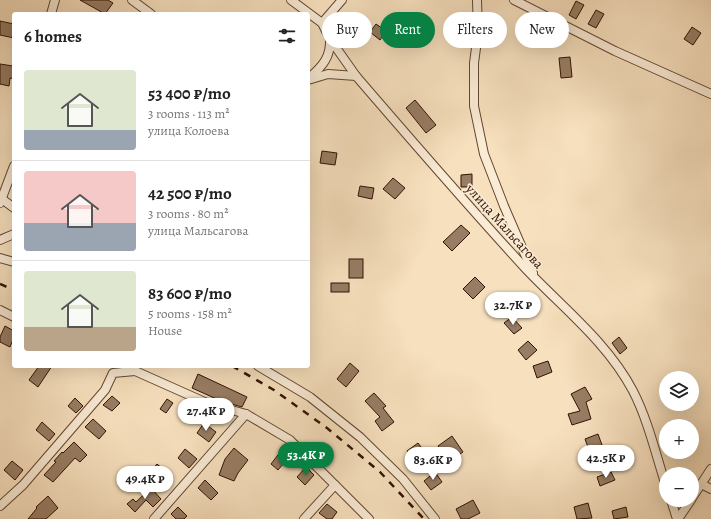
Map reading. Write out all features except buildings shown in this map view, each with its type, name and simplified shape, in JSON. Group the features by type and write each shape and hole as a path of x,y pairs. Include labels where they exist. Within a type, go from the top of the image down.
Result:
{"street":[{"path":"52,12 55,0"},
{"path":"132,0 148,12"},
{"path":"291,0 307,12"},
{"path":"332,12 342,0"},
{"path":"477,0 478,33 474,63 474,106 484,154 504,206 536,279"},
{"path":"514,0 615,50 711,94"},
{"path":"310,14 322,23"},
{"path":"310,77 325,63 330,48"},
{"name":"улица Мальсагова","path":"336,48 356,76 480,220 608,353 622,372 633,392 643,414 660,467"},
{"path":"310,78 328,74 356,76"},
{"path":"12,171 1,201 12,207"},
{"path":"0,240 12,235"},
{"path":"0,258 12,261"},
{"path":"0,310 12,316"},
{"path":"129,368 207,403 246,414 290,440 369,519"},
{"path":"261,368 310,397 360,437 403,479 435,519"},
{"path":"0,506 23,485 105,390 114,373 136,371"},
{"path":"154,519 246,414"},
{"path":"699,487 711,469"},
{"path":"701,484 711,489"},
{"path":"304,519 334,485"},
{"path":"674,507 678,519"},
{"path":"678,519 686,507"}],"railway":[{"path":"0,284 12,289"},
{"path":"236,368 274,390 327,428 380,472 424,519"}]}
